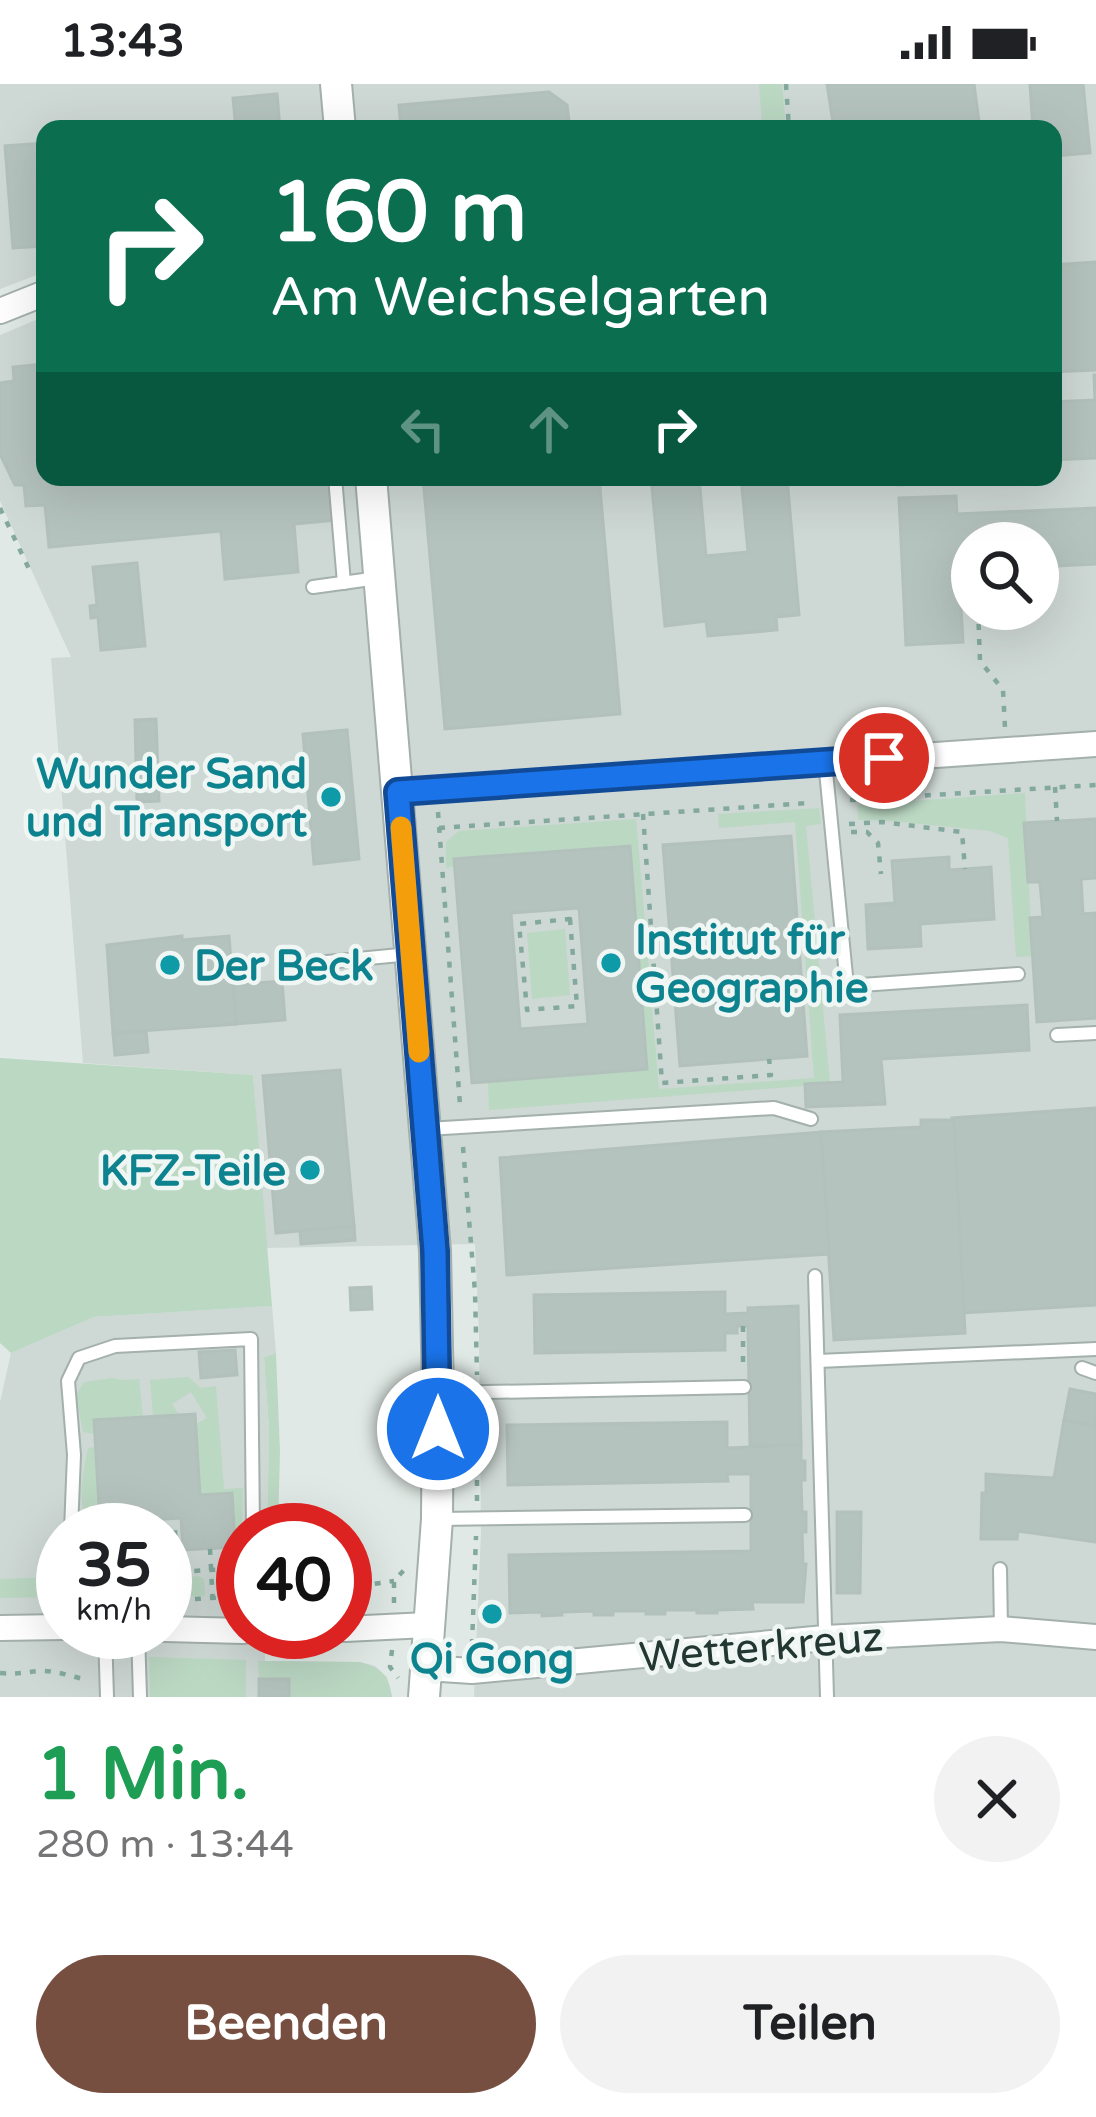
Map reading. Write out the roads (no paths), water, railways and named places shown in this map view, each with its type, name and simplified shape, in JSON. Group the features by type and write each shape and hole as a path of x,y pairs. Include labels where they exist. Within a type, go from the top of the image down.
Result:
{"street":[{"path":"336,84 339,120"},
{"path":"0,311 36,297"},
{"name":"Wetterkreuz","path":"372,486 435,1251 437,1520 425,1682 472,1671 825,1638 1001,1629 1096,1637"},
{"path":"398,792 1096,744"},
{"path":"372,1628 428,1625"},
{"path":"0,1628 36,1627"}],"lane":[{"path":"336,486 344,583"},
{"path":"314,587 381,578"},
{"path":"825,761 847,986 1018,974"},
{"path":"286,966 411,954"},
{"path":"1057,1035 1096,1033"},
{"path":"426,1129 774,1108 812,1119"},
{"path":"815,1276 827,1697"},
{"path":"72,1503 68,1381 79,1358 115,1346 251,1339 253,1503"},
{"path":"818,1361 1096,1349"},
{"path":"438,1393 744,1387"},
{"path":"437,1520 745,1516"},
{"path":"1000,1569 1001,1629"},
{"path":"106,1659 107,1697"},
{"path":"139,1659 140,1697"}],"place":[{"name":"Wunder Sand und Transport","path":"331,797"},
{"name":"Institut für Geographie","path":"611,963"},
{"name":"Der Beck","path":"170,965"},
{"name":"KFZ-Teile","path":"310,1170"},
{"name":"Qi Gong","path":"492,1614"}]}
